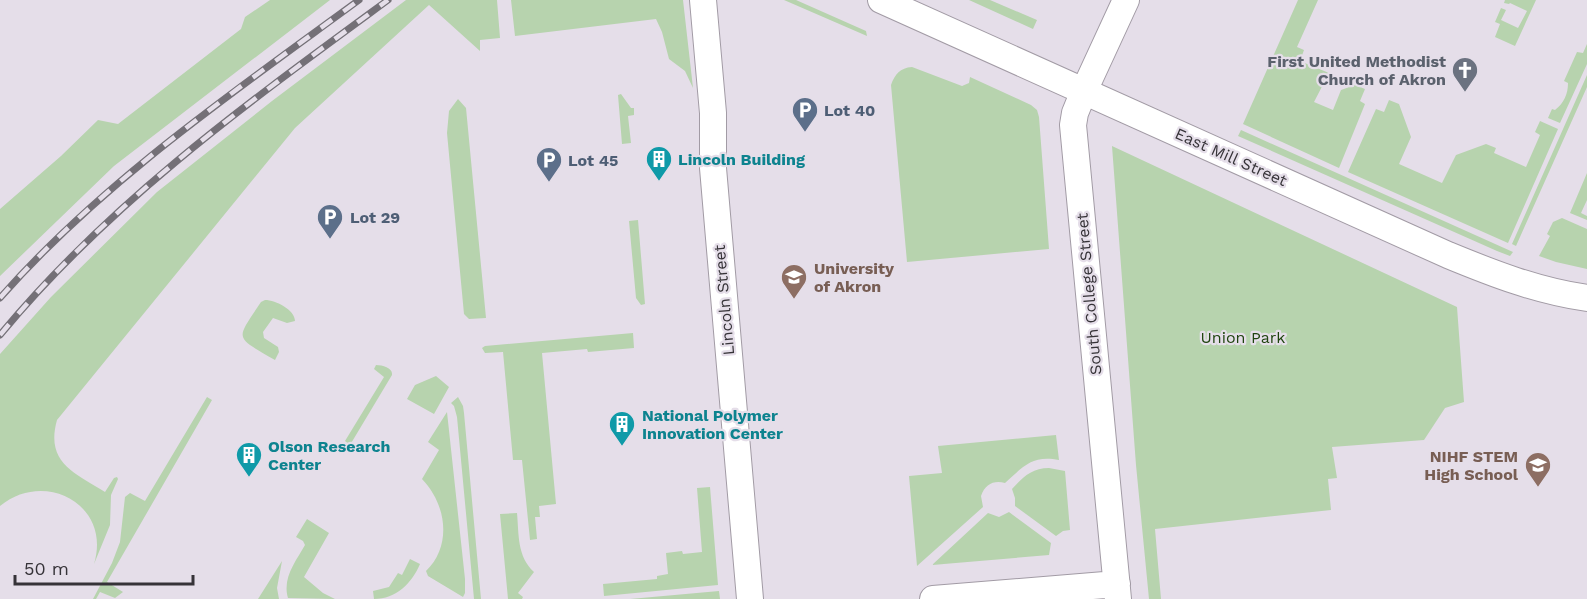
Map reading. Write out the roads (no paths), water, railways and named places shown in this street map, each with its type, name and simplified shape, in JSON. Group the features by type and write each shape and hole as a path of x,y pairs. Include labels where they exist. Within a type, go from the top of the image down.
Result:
{"street":[{"name":"Lincoln Street","path":"703,0 712,113 712,168 750,599"},
{"name":"East Mill Street","path":"881,0 1502,277 1540,289 1587,298"},
{"name":"South College Street","path":"1117,591 1073,125 1083,91 1126,0"},
{"path":"933,599 1117,591"}],"railway":[{"path":"0,298 82,215 126,177 218,104 359,0"},
{"path":"0,335 43,286 135,197 233,115 388,0"}],"place":[{"name":"First United Methodist Church of Akron","path":"1465,93"},
{"name":"Lot 40","path":"805,133"},
{"name":"Lincoln Building","path":"659,182"},
{"name":"Lot 45","path":"549,183"},
{"name":"Lot 29","path":"330,240"},
{"name":"University of Akron","path":"794,300"},
{"name":"National Polymer Innovation Center","path":"622,447"},
{"name":"Olson Research Center","path":"249,478"},
{"name":"NIHF STEM High School","path":"1538,488"}],"park label":[{"name":"Union Park","path":"1243,337"}]}
